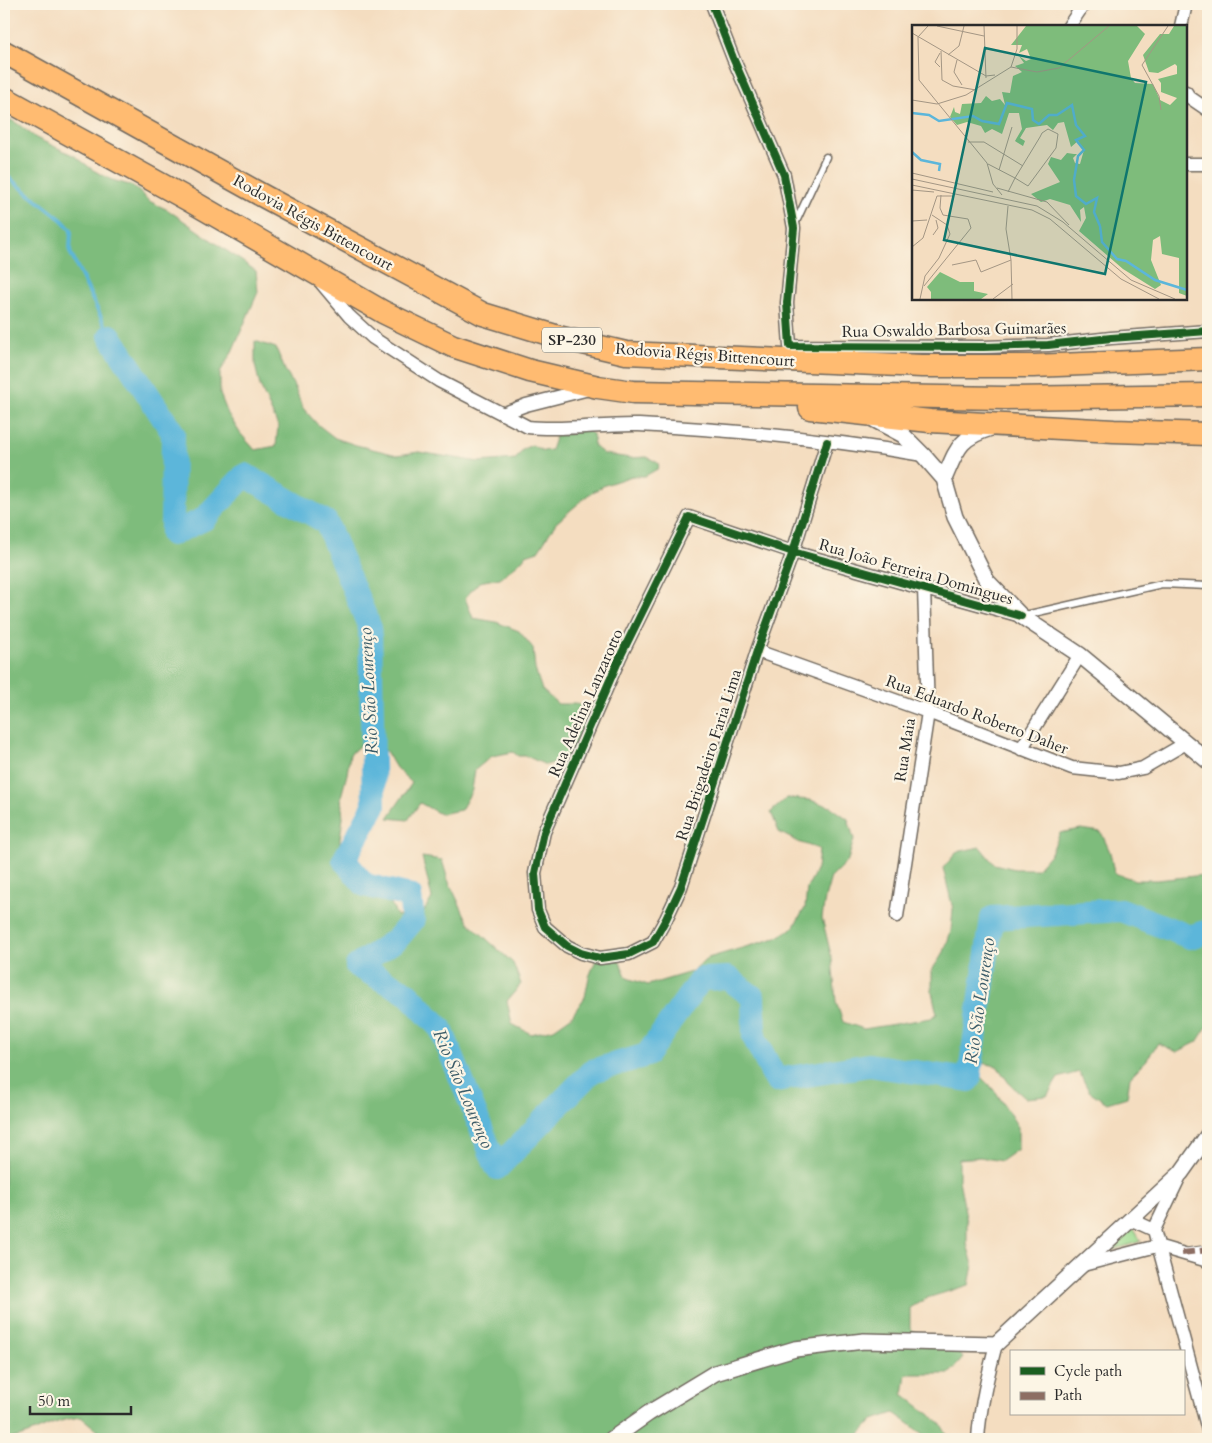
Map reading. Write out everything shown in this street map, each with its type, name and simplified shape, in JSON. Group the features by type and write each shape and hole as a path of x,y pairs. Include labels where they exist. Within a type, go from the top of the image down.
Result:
{"highway":[{"name":"Rodovia Régis Bittencourt","path":"4,52 483,314 562,338 626,353 922,366 1033,366 1208,358"},
{"name":"Rodovia Régis Bittencourt","path":"4,98 189,200 383,312 454,346 530,371 598,387 633,392 1005,398 1208,395"},
{"path":"418,280 476,294 517,311 568,326 629,338 677,343 790,346"},
{"path":"1033,366 1066,355 1208,344"},
{"path":"675,393 714,401 778,405 930,421 1208,434"},
{"path":"1114,431 1208,420"}],"street":[{"path":"712,4 733,58 784,175 794,228 787,303 790,346"},
{"path":"1071,25 1084,4"},
{"path":"1181,25 1186,4"},
{"path":"1187,94 1208,110"},
{"path":"1187,164 1208,164"},
{"path":"313,273 349,316 373,338 439,381 528,427 638,425 800,438 866,445 923,455"},
{"name":"Rua Oswaldo Barbosa Guimarães","path":"790,346 901,345 984,347 1048,345 1208,331"},
{"path":"502,414 526,405 598,387"},
{"path":"864,414 903,435 944,479 955,517 987,581 1022,616 1080,656 1208,761"},
{"path":"944,479 956,452 965,440 980,431 992,427 1016,425"},
{"name":"Rua Brigadeiro Faria Lima","path":"538,910 545,926 554,936 567,946 581,953 600,958 629,954 653,942 681,887 757,651 793,552 827,442"},
{"name":"Rua João Ferreira Domingues","path":"690,516 793,552 1022,616"},
{"name":"Rua Adelina Lanzarotto","path":"538,910 535,872 544,832 620,657 690,516"},
{"name":"Rua Maia","path":"897,916 928,712 924,588"},
{"name":"Rua Eduardo Roberto Daher","path":"757,651 928,712 1072,768 1119,773 1142,768 1186,744"},
{"path":"1021,749 1080,656"},
{"path":"1208,1135 1181,1173 1154,1230 1208,1430"},
{"path":"978,1439 979,1421 986,1382 996,1344 1181,1173"},
{"path":"1130,1219 1154,1230"},
{"path":"1082,1265 1157,1246 1208,1261"},
{"path":"1182,1253 1208,1250"},
{"path":"612,1439 648,1413 715,1373 795,1349 864,1341 996,1344"}],"lane":[{"path":"794,228 826,157"},
{"name":"Rua João Ferreira Domingues","path":"1022,616 1162,584 1208,586"}],"green space":[{"path":"4,119 9,124 9,119 36,138 75,156 93,170 112,180 133,186 149,201 168,210 256,271 258,292 231,354 220,372 220,394 228,414 240,433 255,450 276,446 278,426 260,386 255,365 255,341 276,348 303,408 317,424 335,438 356,445 397,455 419,452 479,462 516,459 523,449 532,445 543,451 551,450 559,427 574,423 593,434 594,446 604,454 630,458 647,457 658,463 659,468 645,476 632,476 605,485 588,495 556,523 538,551 526,555 500,578 479,582 465,598 473,618 496,622 519,631 533,648 535,669 542,690 558,704 579,704 589,722 566,759 546,765 526,756 518,756 513,752 492,756 475,770 472,790 461,810 440,814 420,803 408,820 388,818 412,783 396,768 386,751 366,740 350,754 341,797 343,818 340,838 340,860 358,872 378,879 397,916 421,916 432,898 422,857 442,860 448,880 468,922 513,963 521,984 507,1001 512,1024 531,1034 554,1029 571,1017 585,997 589,977 598,955 618,958 627,978 648,985 691,972 708,958 776,938 793,928 805,908 807,888 817,869 819,849 798,842 779,832 771,812 787,798 810,800 831,807 848,819 854,839 848,860 831,877 822,918 832,959 836,1002 843,1022 864,1029 931,1018 937,1014 932,992 932,970 944,952 951,931 953,909 943,868 957,852 980,847 994,864 1015,869 1037,869 1051,853 1060,833 1081,829 1101,832 1110,852 1114,873 1135,880 1157,880 1204,875 1206,884 1208,884 1208,1025 1197,1042 1177,1052 1158,1043 1146,1061 1130,1077 1127,1097 1107,1103 1089,1091 1079,1072 1058,1078 1047,1096 1025,1098 1009,1083 997,1066 977,1062 980,1076 996,1092 1018,1127 1018,1149 1001,1161 980,1157 959,1159 959,1180 967,1222 967,1244 973,1265 969,1285 927,1298 910,1308 910,1329 929,1339 949,1341 963,1358 949,1374 906,1374 903,1394 939,1422 949,1437 927,1439 894,1413 873,1420 859,1435 859,1439 104,1439 97,1430 81,1417 54,1423 19,1437 4,1439"},
{"path":"1133,1228 1141,1241 1104,1253"}],"waterway":[{"name":"Rio São Lourenço","path":"4,174 62,220 71,230 70,252 110,336"},
{"name":"Rio São Lourenço","path":"110,336 173,433 172,534 204,519 245,475 326,522 370,628 374,806 344,860 365,885 410,896 413,920 397,939 357,966 407,993 441,1029 497,1168 592,1071 647,1055 701,979 728,978 753,997 754,1037 776,1080 869,1065 969,1080 992,918 1121,910 1190,937 1208,931"}],"marked path":[{"path":"1182,1253 1208,1250"}],"cycle path":[{"path":"712,4 733,58 784,175 794,228 787,303 790,346 983,347 1048,345 1208,331"},
{"path":"827,442 793,552 757,651 681,887 653,942 629,954 600,958 581,953 567,946 545,927 538,910 535,873 544,832 620,657 689,517 793,552 1021,616"}]}
